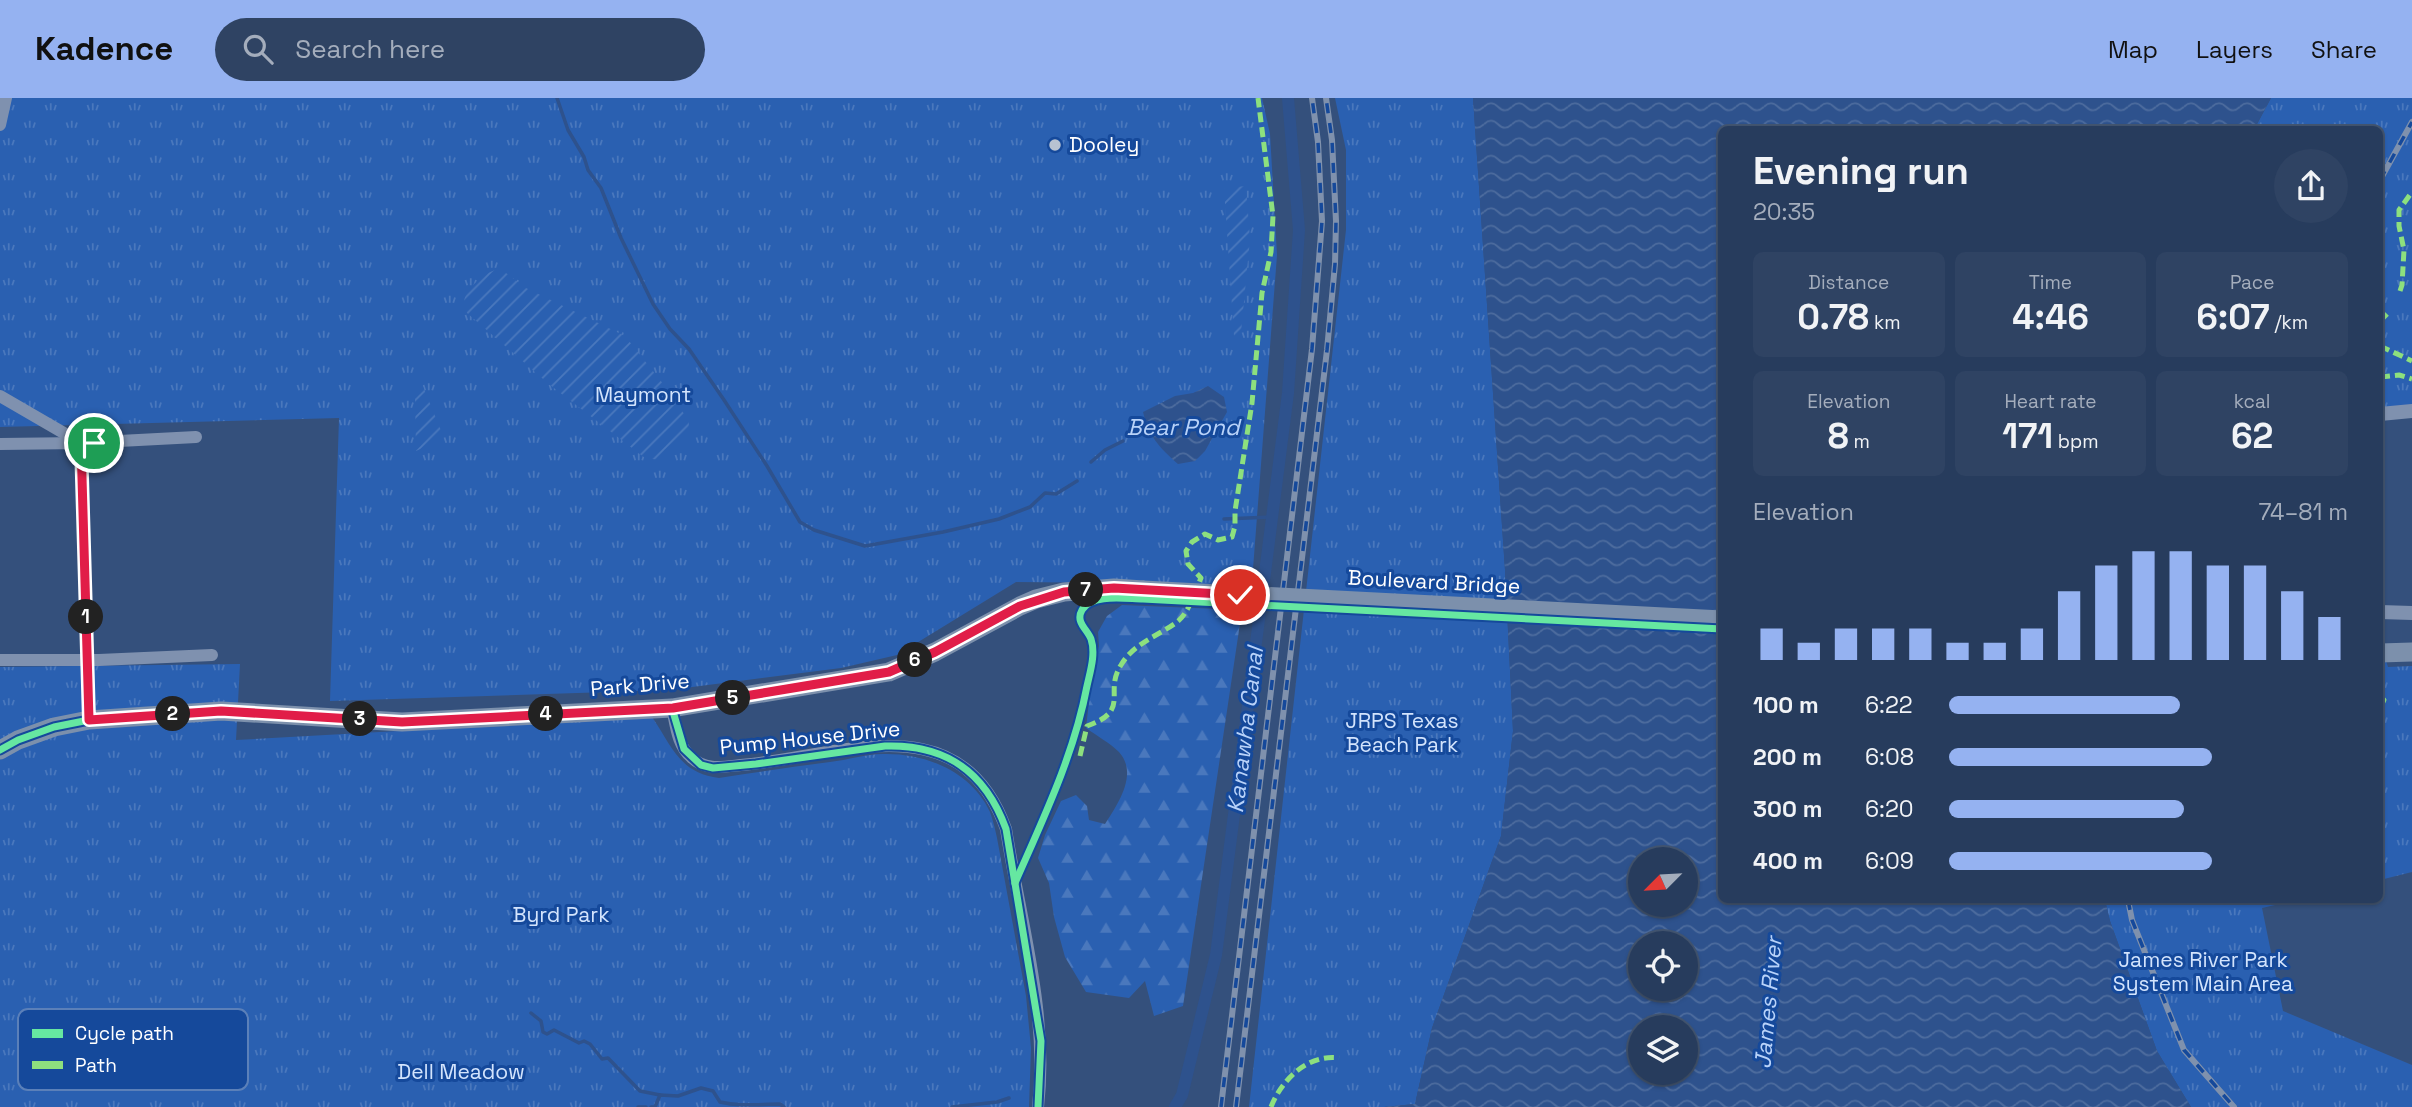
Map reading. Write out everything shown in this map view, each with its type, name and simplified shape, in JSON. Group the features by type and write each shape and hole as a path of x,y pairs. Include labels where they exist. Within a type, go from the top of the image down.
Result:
{"main road":[{"name":"Park Drive","path":"0,750 18,740 54,727 89,720 221,711 402,722 673,708 889,672 935,652 1020,606 1064,592 1114,588 1143,590"},
{"name":"Boulevard Bridge","path":"1143,590 1718,620"},
{"path":"2383,653 2412,652"}],"street":[{"path":"0,125 6,98"},
{"path":"0,396 81,443"},
{"path":"2383,414 2412,411"},
{"path":"0,444 196,437"},
{"path":"81,443 89,720"},
{"path":"2383,612 2412,613"},
{"path":"0,660 212,655"},
{"name":"Pump House Drive","path":"673,708 684,749 701,765 713,768 862,748 905,745 940,753 967,768 985,788 1000,811 1006,828 1041,1041 1038,1107"}],"green space":[{"name":"Maymont","path":"0,98 1262,98 1270,134 1277,255 1251,595 1121,583 1016,582 897,655 841,668 669,690 330,701 339,418 0,427"},
{"name":"JRPS Texas Beach Park","path":"1335,98 1473,98 1505,570 1513,731 1501,836 1432,1028 1415,1104 1384,1107 1249,1107 1346,230 1346,150"},
{"path":"2271,98 2412,98 2412,411 2383,414 2383,126 2256,126"},
{"path":"1246,186 1250,239 1240,343 1234,336 1224,188"},
{"path":"496,270 506,273 526,288 625,336 689,421 688,439 674,453 660,460 645,458 550,385 467,313 464,302 468,292 481,278"},
{"path":"422,384 442,433 429,445 416,451 415,398 416,391"},
{"path":"1122,605 1242,610 1183,1006 1154,1016 1145,981 1129,998 1086,992 1065,957 1054,917 1049,883 1038,858 1045,835 1061,801 1076,795 1087,806 1089,820 1105,824 1124,789 1127,779 1125,761 1119,752 1086,728 1092,676 1099,646 1098,632 1107,616"},
{"path":"2383,651 2388,667 2412,666 2412,872 2383,879"},
{"name":"Byrd Park","path":"240,664 236,740 652,717 671,748 685,764 705,775 719,778 877,754 915,757 945,767 959,775 982,798 995,828 1026,996 1031,1048 1029,1107 0,1107 0,667"},
{"name":"James River Park System Main Area","path":"2106,903 2284,903 2262,908 2283,1011 2412,1065 2412,1107 2191,1107 2157,1051"}],"water":[{"name":"James River","path":"1473,98 2271,98 2256,126 1718,126 1718,903 2106,903 2157,1051 2191,1107 1384,1107 1415,1104 1432,1028 1501,836 1513,731 1505,570"},
{"name":"Bear Pond","path":"1208,386 1224,397 1227,412 1205,451 1195,461 1178,464 1156,441 1143,412 1175,396 1193,393"}],"waterway":[{"path":"557,98 568,130 584,157 588,170 601,188 621,238 653,304 670,329 689,349 724,400 800,522 814,530 865,546 999,519 1030,507 1045,493 1056,494 1077,481"},
{"name":"Kanawha Canal","path":"1175,1107 1182,1095 1216,955 1288,393 1299,230 1288,98"},
{"path":"1091,462 1105,450 1123,441"},
{"path":"1224,519 1272,517"},
{"path":"531,1013 541,1021 543,1032 547,1034 554,1030 579,1043 584,1041 590,1044 602,1059 608,1058 640,1091 660,1095"},
{"path":"651,1107 655,1107 660,1095 678,1096 701,1088 713,1091 720,1102 727,1104 780,1104 784,1107"},
{"path":"952,1107 1009,1098"},
{"path":"638,1107 646,1107"}],"railway":[{"path":"1221,1107 1312,349 1322,221 1318,142 1312,98"},
{"path":"1236,1107 1335,264 1332,140 1326,98"},
{"path":"2383,175 2412,122"},
{"path":"2129,903 2132,920 2184,1050 2234,1107"}],"marked path":[{"path":"1080,756 1087,726 1101,720 1113,707 1116,675 1126,657 1139,645 1177,622 1188,608 1201,578 1188,564 1186,551 1192,542 1205,534 1218,540 1232,537 1235,526 1252,403 1262,293 1271,252 1273,216 1258,98"},
{"path":"2400,291 2404,250 2399,210 2412,192"},
{"path":"2383,318 2388,313"},
{"path":"2383,347 2412,361"},
{"path":"2383,377 2399,375 2412,379"},
{"path":"1271,1107 1282,1087 1297,1071 1317,1060 1339,1058"}],"cycle path":[{"path":"1015,883 1057,786 1074,737 1093,651 1080,614 1094,601 1128,598 1718,629"},
{"path":"0,750 18,740 54,727 89,720 221,711 402,722 672,708 684,749 701,765 713,768 885,746 926,750 944,756 960,765 987,791 1006,829 1041,1041 1038,1107"}],"place":[{"name":"Dooley","path":"1055,145"}],"route":[{"path":"94,443 81,443 89,720 221,711 402,722 673,708 889,672 935,652 1035,599 1064,592 1114,588 1240,595"}],"park label":[{"name":"Dell Meadow","path":"461,1072"}]}
